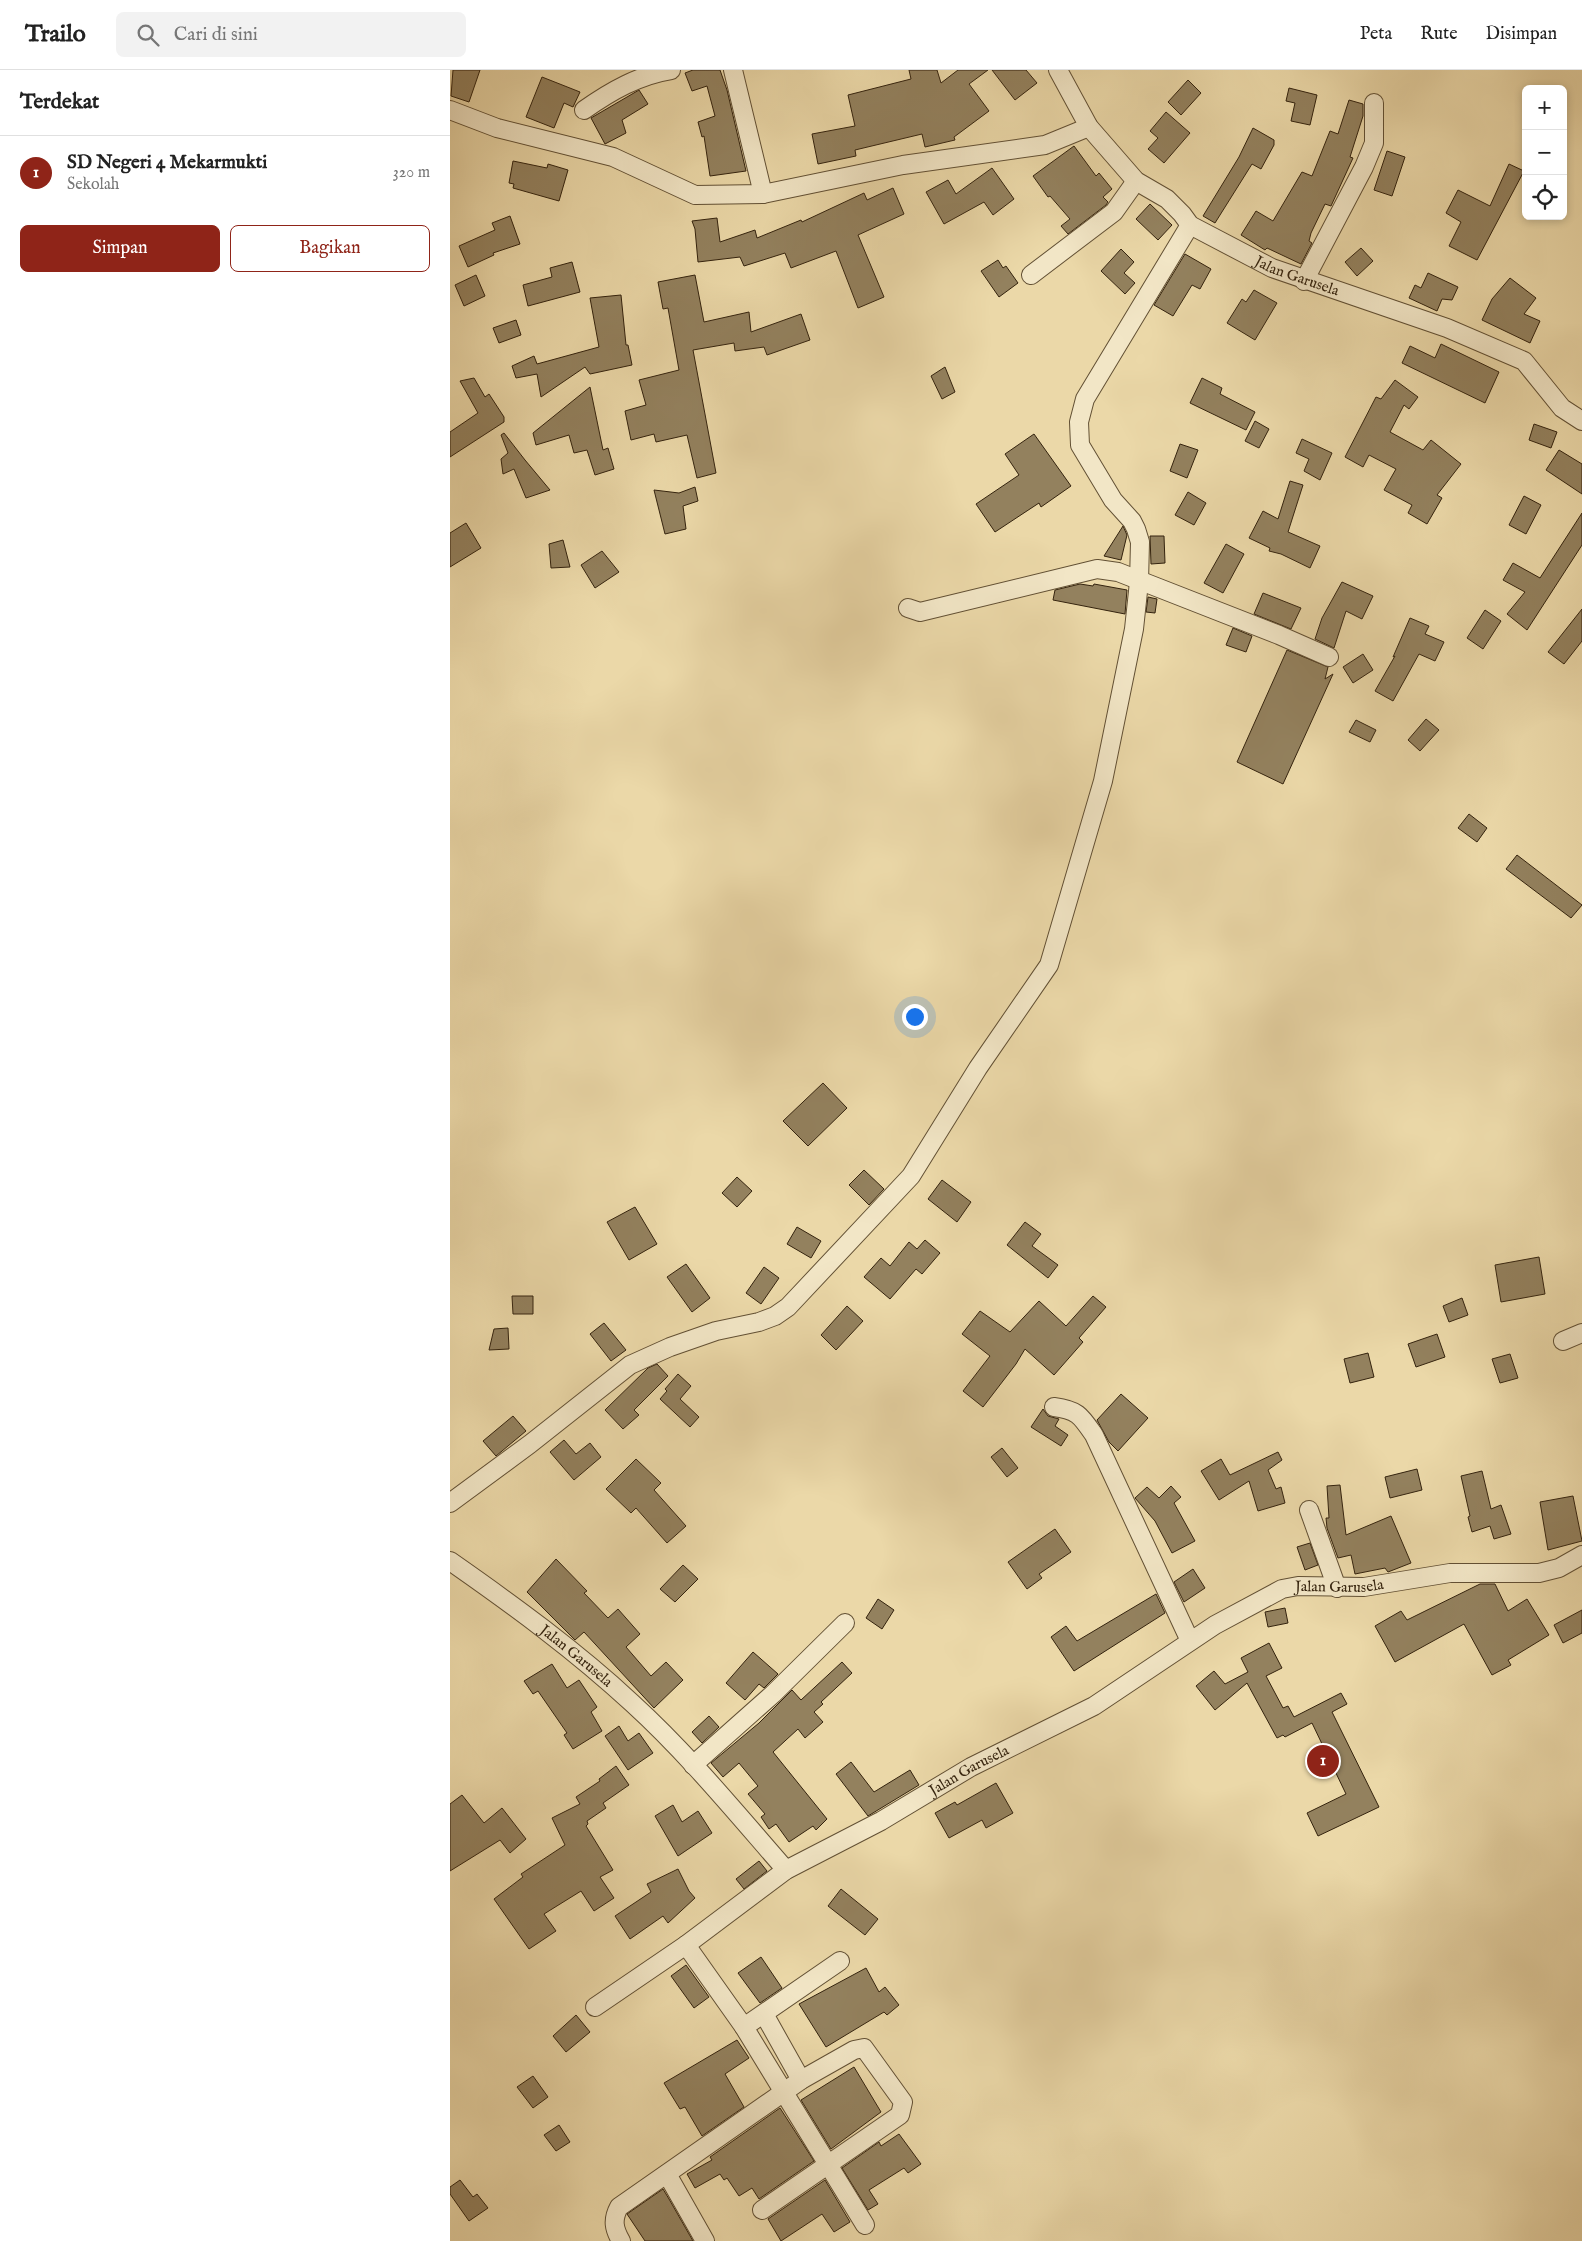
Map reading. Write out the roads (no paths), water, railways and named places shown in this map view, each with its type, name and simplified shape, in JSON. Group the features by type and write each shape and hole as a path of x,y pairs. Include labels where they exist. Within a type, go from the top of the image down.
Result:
{"street":[{"path":"584,110 626,84 656,72 671,70"},
{"path":"734,70 763,194"},
{"name":"Jalan Garusela","path":"1058,70 1089,127 1136,181 1167,199 1190,225 1272,268 1411,315 1524,361 1562,408 1582,421"},
{"path":"1304,280 1374,143 1374,103"},
{"path":"450,110 497,128 613,157 695,195 763,194 904,165 1045,145 1089,127"},
{"path":"1031,275 1114,212 1136,181"},
{"path":"450,1503 530,1444 630,1365 670,1346 716,1331 759,1322 775,1316 788,1307 911,1176 978,1068 1049,965 1103,781 1134,629 1139,582 1140,542 1136,529 1132,521 1113,500 1080,445 1078,422 1085,399 1190,225"},
{"path":"908,608 920,612 1097,569 1118,572 1139,582 1279,635 1329,657"},
{"path":"1563,1342 1582,1333"},
{"path":"1054,1406 1070,1408 1080,1415 1094,1435 1190,1641"},
{"path":"1309,1510 1337,1588"},
{"name":"Jalan Garusela","path":"450,1561 515,1606 632,1703 694,1765 786,1870 881,1821 971,1767 1094,1706 1190,1641 1282,1589 1298,1586 1364,1587 1450,1573 1539,1573 1558,1568 1582,1555"},
{"path":"694,1765 773,1694 845,1623"},
{"path":"596,2007 686,1944 786,1870"},
{"path":"686,1944 744,2027 865,2225"},
{"path":"744,2027 840,1961"},
{"path":"764,2014 801,2080"},
{"path":"621,2241 615,2232 614,2222 619,2207 801,2080 854,2050 864,2048 903,2102 900,2116 828,2163 762,2210"},
{"path":"668,2174 705,2241"}],"place":[{"name":"SD Negeri 4 Mekarmukti","path":"1323,1761"}]}
